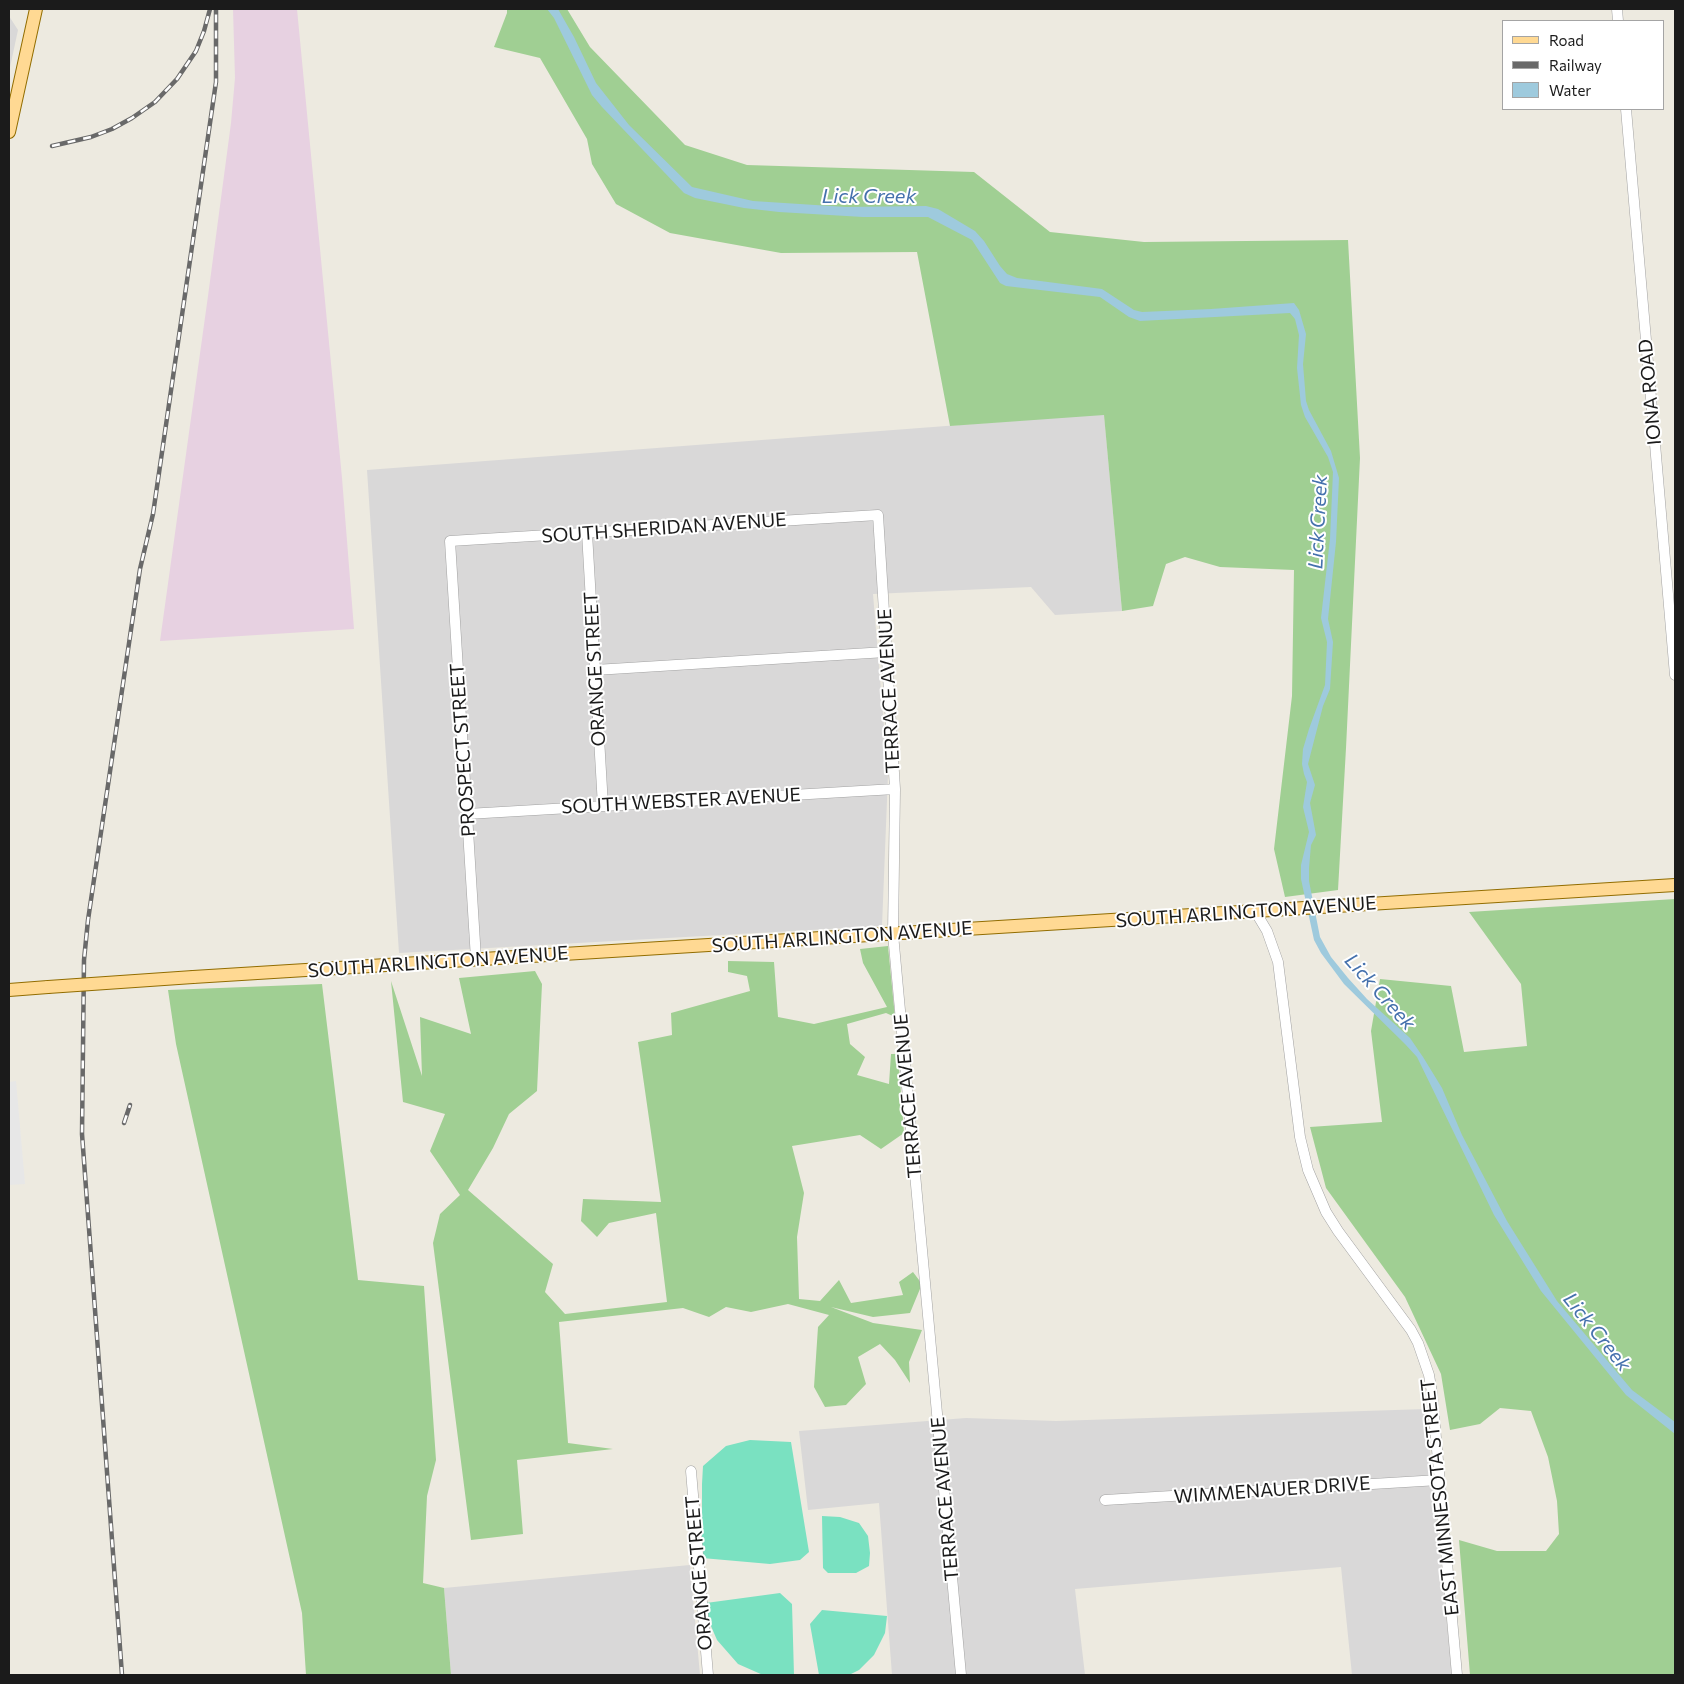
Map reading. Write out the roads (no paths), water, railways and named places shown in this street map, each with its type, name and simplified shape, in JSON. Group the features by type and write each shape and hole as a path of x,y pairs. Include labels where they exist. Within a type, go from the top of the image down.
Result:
{"main road":[{"path":"9,132 36,9"},
{"name":"SOUTH ARLINGTON AVENUE","path":"9,990 476,959 1675,885"}],"street":[{"name":"IONA ROAD","path":"1626,110 1675,675"},
{"name":"SOUTH SHERIDAN AVENUE","path":"450,541 878,515"},
{"name":"TERRACE AVENUE","path":"878,515 894,789 893,934 961,1675"},
{"name":"ORANGE STREET","path":"587,533 603,806"},
{"name":"PROSPECT STREET","path":"450,541 476,959"},
{"path":"595,670 886,652"},
{"name":"SOUTH WEBSTER AVENUE","path":"467,814 894,789"},
{"name":"EAST MINNESOTA STREET","path":"1255,911 1267,931 1278,962 1300,1137 1308,1170 1316,1191 1334,1225 1403,1317 1418,1343 1426,1364 1431,1386 1457,1675"},
{"name":"ORANGE STREET","path":"691,1471 708,1675"},
{"name":"WIMMENAUER DRIVE","path":"1105,1500 1439,1480"}],"water":[{"name":"Lick Creek","path":"547,9 558,9 596,83 629,125 692,187 753,201 846,207 926,206 938,209 975,231 1007,274 1017,278 1102,289 1134,310 1142,312 1294,303 1299,310 1306,334 1303,364 1306,401 1331,451 1339,478 1336,542 1328,619 1333,642 1330,689 1323,706 1308,764 1315,785 1310,803 1316,835 1311,845 1309,881 1320,937 1331,957 1348,978 1367,999 1410,1038 1423,1057 1442,1088 1462,1135 1507,1221 1557,1301 1632,1390 1675,1422 1675,1434 1626,1395 1541,1291 1494,1215 1417,1057 1344,984 1321,953 1314,940 1301,879 1301,865 1309,832 1303,807 1307,782 1302,764 1303,749 1325,685 1327,642 1321,618 1330,539 1333,472 1328,457 1305,417 1301,405 1297,368 1299,335 1295,319 1290,313 1140,321 1129,317 1100,297 1006,286 1000,283 972,240 928,217 863,217 779,212 744,208 695,198 684,193 592,95 554,18"}],"railway":[{"path":"52,146 91,137 112,129 155,102 177,79 196,51 210,9"},
{"path":"122,1675 82,1134 84,960 88,920 140,569 153,514 216,82 216,9"},
{"path":"124,1123 130,1105"}]}
